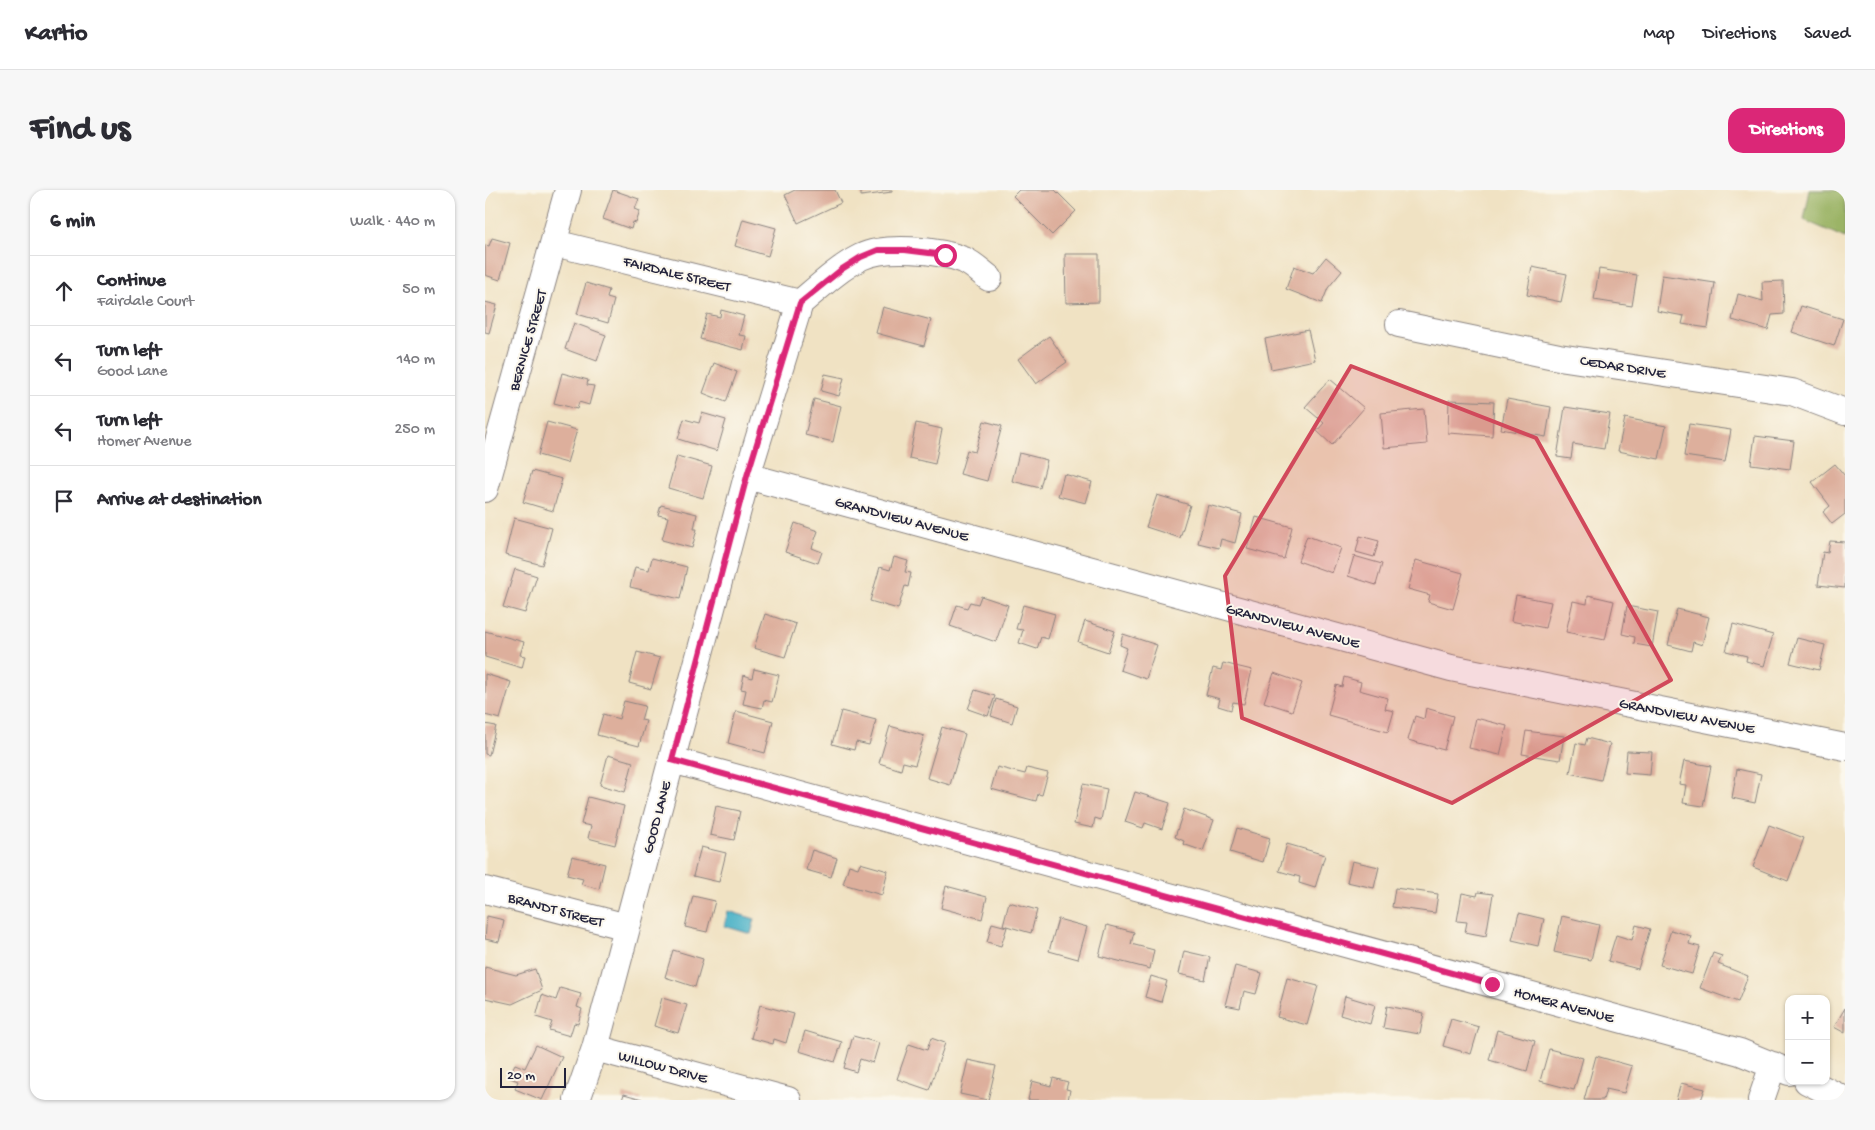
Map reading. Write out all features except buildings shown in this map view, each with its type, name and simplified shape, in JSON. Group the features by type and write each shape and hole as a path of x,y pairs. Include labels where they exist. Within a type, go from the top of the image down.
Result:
{"street":[{"name":"BERNICE STREET","path":"485,490 568,190"},
{"name":"FAIRDALE STREET","path":"554,242 800,303"},
{"path":"800,303 842,269 861,257 878,250 905,250 945,255 964,260 989,278"},
{"name":"GOOD LANE","path":"577,1100 595,1048 747,476 800,303"},
{"name":"CEDAR DRIVE","path":"1399,324 1559,357 1792,392 1845,412"},
{"name":"GRANDVIEW AVENUE","path":"747,476 1451,668 1845,746"},
{"name":"HOMER AVENUE","path":"672,760 1740,1052 1781,1069"},
{"name":"BRANDT STREET","path":"485,890 627,928"},
{"name":"WILLOW DRIVE","path":"595,1048 788,1100"},
{"path":"1761,1100 1781,1069"},
{"path":"1815,1085 1845,1100"}],"highlighted area":[{"path":"1351,366 1536,438 1671,680 1452,803 1242,718 1225,576"}],"green space":[{"path":"1810,190 1845,190 1845,238 1804,220"}],"water":[{"path":"728,911 755,919 751,934 724,926"}],"route":[{"path":"945,255 905,250 878,250 861,257 842,269 800,303 747,476 672,760 1492,984"}]}
